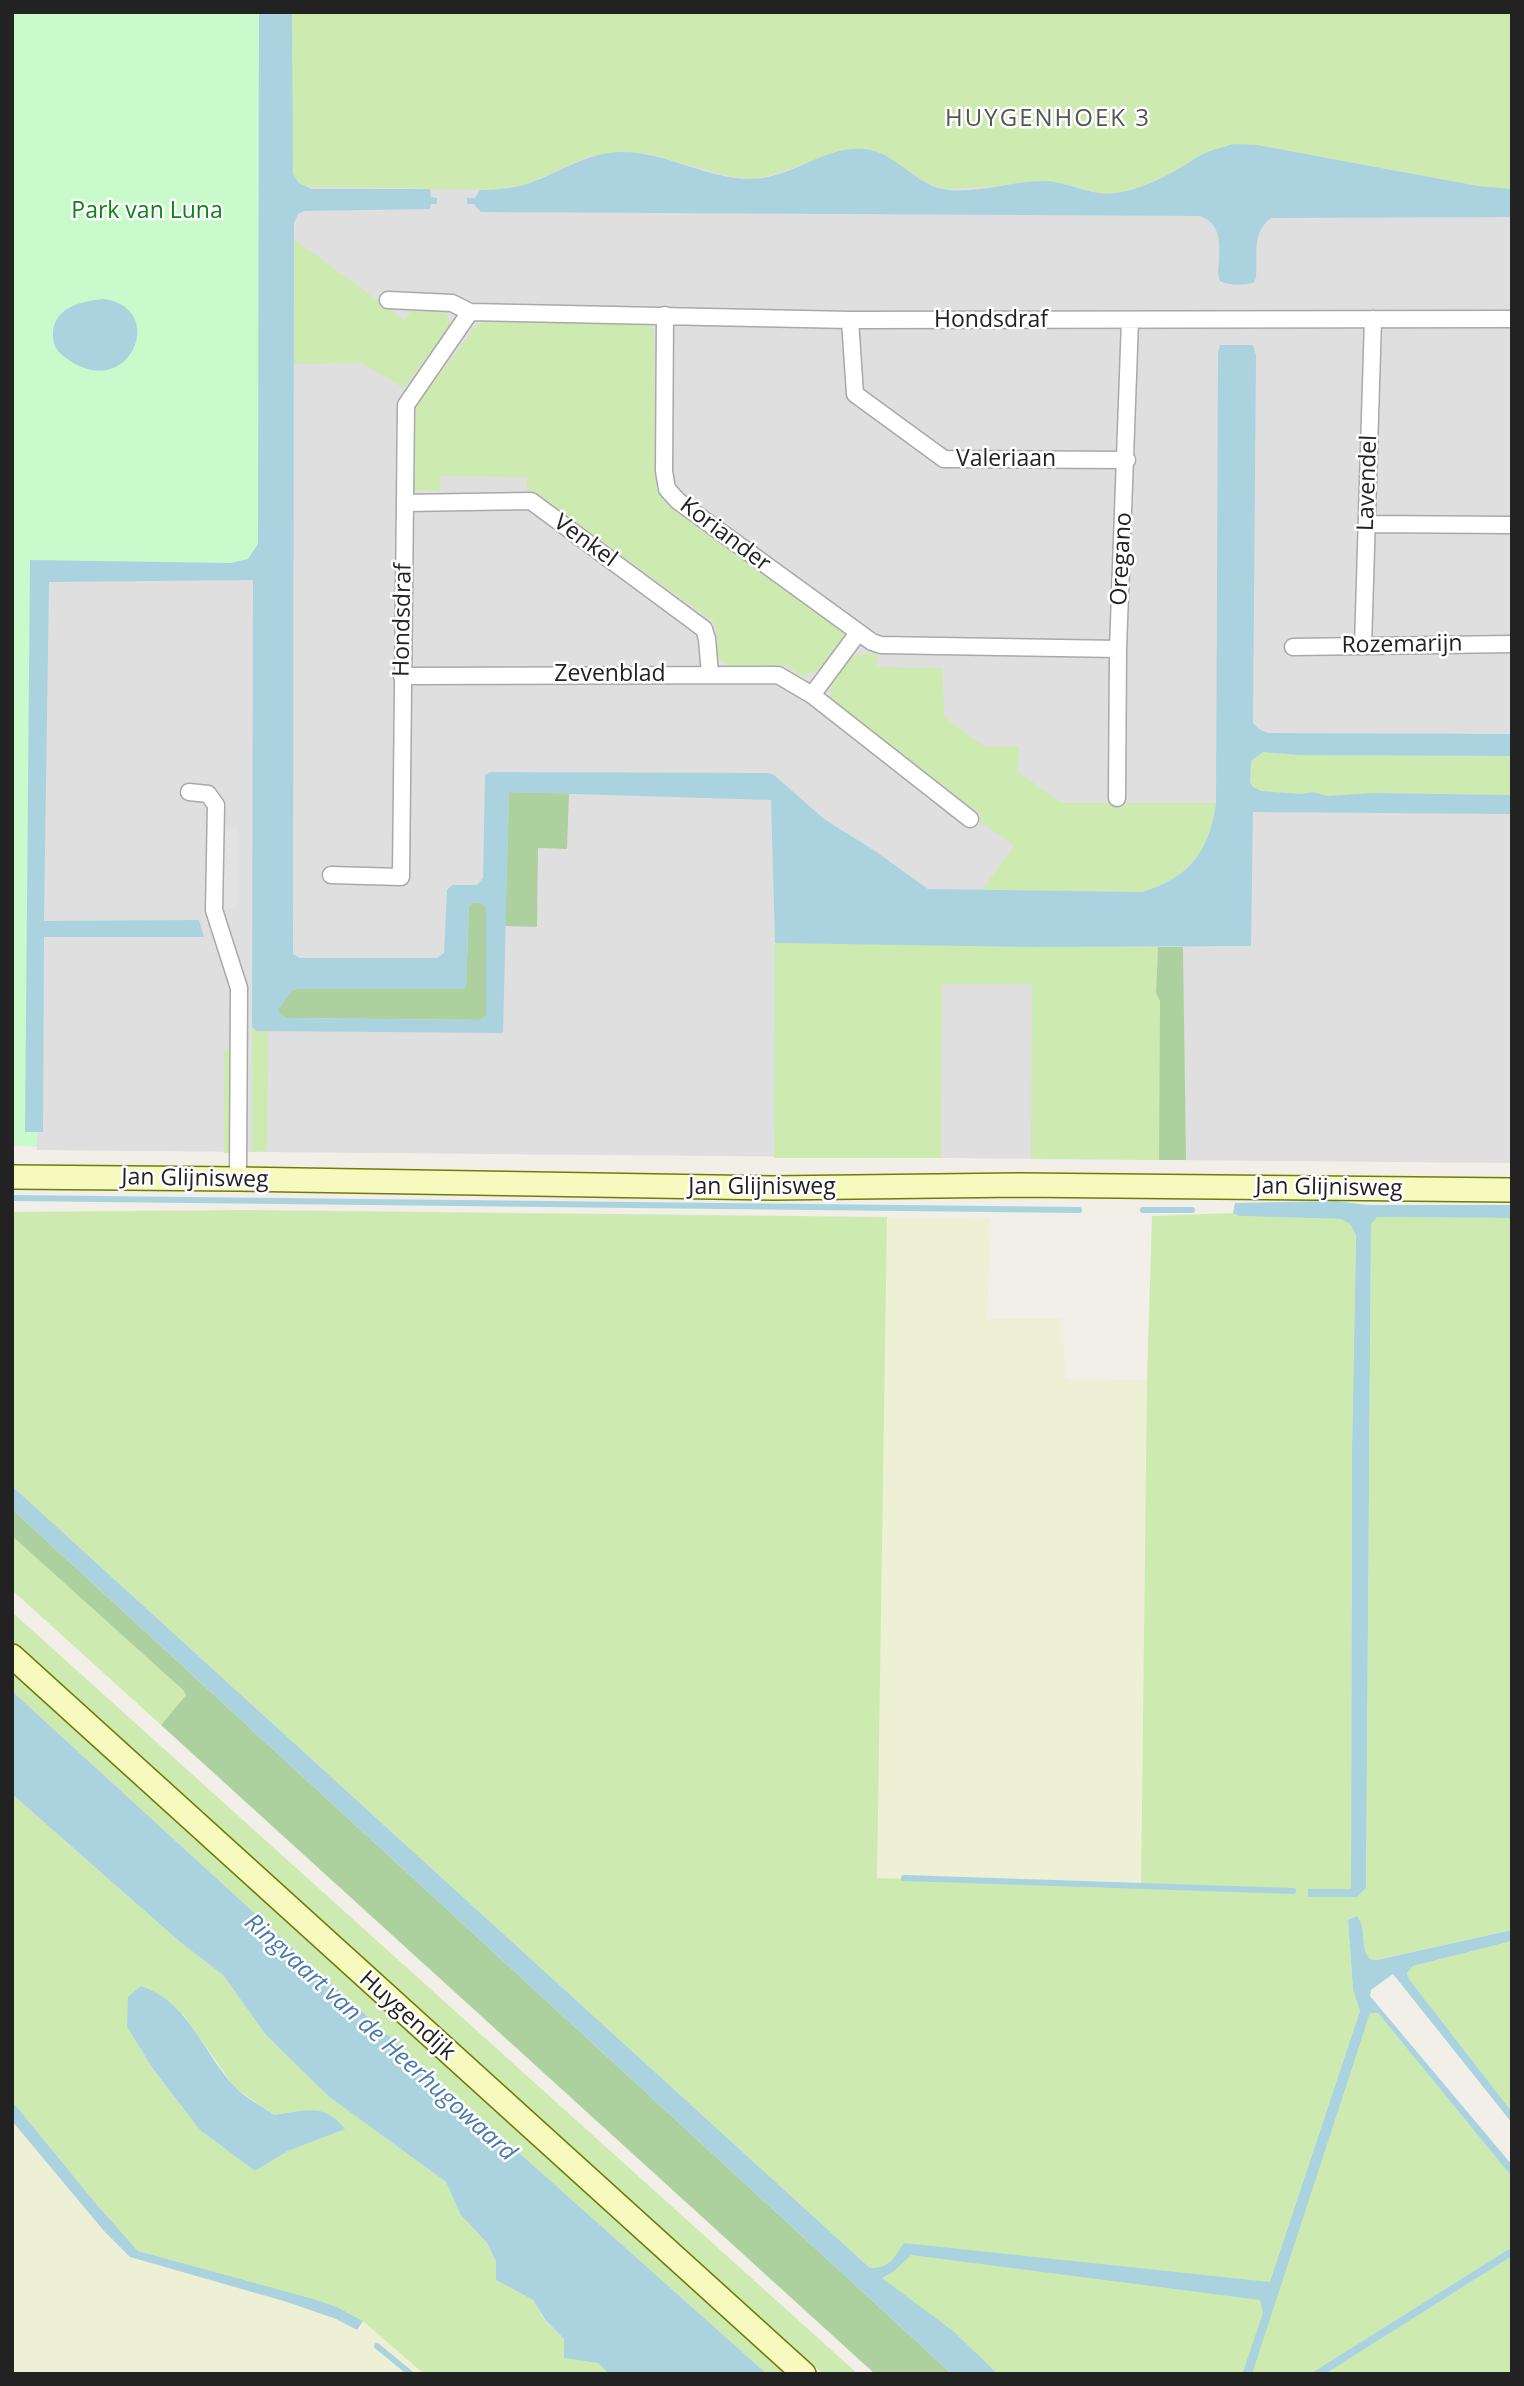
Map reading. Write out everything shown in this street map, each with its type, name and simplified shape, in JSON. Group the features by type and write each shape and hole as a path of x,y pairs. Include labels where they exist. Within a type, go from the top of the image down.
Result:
{"street":[{"name":"Hondsdraf","path":"388,300 452,303 470,312 665,314 850,320 1512,319"},
{"name":"Hondsdraf","path":"331,876 401,877 406,405 470,312"},
{"name":"Koriander","path":"665,314 664,471 667,489 678,501 858,634 881,645 1118,649"},
{"name":"Lavendel","path":"1363,646 1373,319"},
{"name":"Valeriaan","path":"850,320 855,394 944,459 1127,460"},
{"name":"Oregano","path":"1117,798 1118,649 1127,460 1130,320"},
{"name":"Venkel","path":"405,503 531,501 704,629 710,674"},
{"path":"1367,524 1512,525"},
{"path":"813,695 858,634"},
{"name":"Rozemarijn","path":"1293,647 1512,644"},
{"name":"Zevenblad","path":"402,676 778,675 813,695 970,819"},
{"path":"189,792 208,794 216,805 214,910 239,988 238,1179"},
{"name":"Jan Glijnisweg","path":"12,1177 773,1188 1033,1185 1512,1190"},
{"name":"Huygendijk","path":"12,1656 804,2374"}],"shaded area":[{"path":"259,12 1512,12 1512,1163 37,1150 29,507"},
{"path":"222,827 238,828 237,908 221,908"}],"green space":[{"name":"Park van Luna","path":"12,12 281,12 279,573 46,579 37,1147 12,1145"},
{"path":"281,12 1512,12 1512,189 1478,186 1257,145 1207,152 1141,187 1114,194 1090,191 1063,183 943,189 924,181 903,167 838,153 753,179 729,176 645,153 590,156 527,184 492,190 284,186"},
{"path":"294,239 404,320 412,310 436,308 447,314 451,326 403,388 363,363 294,364"},
{"path":"495,320 645,320 654,330 656,489 669,507 848,636 824,667 802,676 785,665 728,665 716,657 717,631 712,620 527,491 527,477 441,476 440,491 414,490 415,407 475,327"},
{"path":"878,654 877,667 943,668 944,717 985,747 1019,746 1017,771 1062,803 1216,803 1202,849 1184,870 1172,879 1142,892 982,890 1014,846 977,819 980,814 831,702 830,685 852,657"},
{"path":"1263,752 1298,755 1512,756 1512,795 1372,793 1328,796 1312,792 1303,794 1261,791 1250,782 1251,761"},
{"path":"509,792 569,793 567,849 538,848 537,927 505,926"},
{"path":"472,903 481,903 486,907 486,1016 481,1020 286,1018 280,1015 278,1010 291,991 296,989 463,989 466,986 469,906"},
{"path":"775,943 1158,947 1156,993 1160,1001 1159,1160 1031,1159 1032,984 942,984 941,1158 774,1158"},
{"path":"1158,947 1183,947 1186,1160 1159,1160 1160,1001 1156,993"},
{"path":"252,1027 257,1031 268,1031 267,1151 252,1152"},
{"path":"224,1050 231,1050 231,1153 224,1153"},
{"path":"247,1210 887,1217 877,1878 1141,1886 1147,1380 1152,1216 1233,1213 1239,1216 1341,1219 1351,1225 1356,1236 1352,1450 1351,1890 1309,1889 1309,1897 1357,1897 1366,1888 1371,1224 1376,1217 1512,1218 1512,1930 1377,1960 1370,1959 1367,1954 1357,1916 1348,1920 1353,1990 1360,2011 1284,2258 1370,2013 1378,2013 1512,2177 1512,2247 1310,2374 998,2374 952,2331 881,2278 12,1486 12,1212"},
{"path":"887,1217 991,1219 987,1319 1062,1319 1066,1379 1147,1380 1141,1886 876,1878"},
{"path":"12,1509 952,2374 875,2374 161,1725 186,1695 183,1690 12,1536"},
{"path":"12,1536 183,1690 186,1695 161,1725 12,1590"},
{"path":"12,1612 858,2374 823,2374 12,1641"},
{"path":"12,1666 794,2374 767,2374 415,2060 12,1691"},
{"path":"12,1794 180,1942 223,1975 266,2035 328,2096 446,2182 460,2214 487,2243 496,2262 496,2280 533,2300 546,2322 564,2339 565,2358 598,2363 609,2374 424,2374 363,2321 337,2307 138,2251 12,2101","holes":["183,2014 235,2088 274,2115 344,2129 288,2151 255,2171 200,2130 153,2069 127,2027"]},
{"path":"1512,1941 1512,2112 1409,1979 1407,1972 1413,1966"},
{"path":"12,2121 104,2231 130,2257 287,2302 335,2318 357,2330 363,2321 424,2374 12,2374"},
{"path":"1512,2256 1512,2374 1325,2374"}],"water":[{"path":"259,12 292,12 293,174 299,183 311,189 430,189 431,197 437,198 437,204 431,204 430,209 304,211 298,214 294,223 293,954 300,958 437,958 444,953 447,890 452,885 477,885 483,878 485,775 490,772 768,773 774,775 824,819 928,889 1142,892 1172,879 1194,861 1202,849 1213,821 1216,804 1220,345 1253,345 1256,355 1253,723 1268,733 1512,734 1512,756 1298,755 1263,752 1251,761 1250,782 1253,787 1261,791 1303,794 1312,792 1328,796 1372,793 1512,795 1512,814 1253,812 1251,946 1033,947 775,943 771,800 509,792 503,1033 257,1031 252,1027 253,580 49,582 44,921 199,920 204,937 44,937 43,1132 25,1132 30,560 231,563 248,559 258,544","holes":["472,903 481,903 486,907 486,1016 481,1020 286,1018 280,1015 278,1010 291,991 296,989 464,989 469,906"]},
{"path":"1233,144 1257,145 1478,186 1512,189 1512,217 1271,218 1260,230 1258,238 1256,278 1253,283 1236,285 1220,281 1217,233 1208,220 1200,216 481,212 474,204 467,204 467,198 475,198 480,190 527,184 585,159 622,152 655,156 718,175 751,179 780,174 835,152 863,149 885,155 932,186 943,189 968,190 1043,181 1107,194 1149,184 1207,152"},
{"path":"103,299 123,306 134,318 137,334 133,349 123,362 108,370 88,369 58,351 53,340 54,326 57,319 69,308"},
{"path":"1335,1201 1368,1205 1512,1205 1512,1218 1377,1217 1371,1224 1366,1888 1357,1897 1308,1897 1308,1889 1351,1889 1352,1450 1356,1236 1351,1225 1341,1219 1239,1216 1233,1213 1235,1203"},
{"path":"12,1486 870,2268 887,2264 904,2243 1270,2282 1360,2011 1353,1990 1348,1920 1357,1916 1367,1954 1370,1959 1377,1960 1512,1930 1512,1941 1413,1966 1407,1973 1512,2112 1512,2123 1393,1974 1371,1990 1370,1996 1512,2165 1512,2177 1378,2013 1370,2013 1252,2374 1243,2372 1263,2313 1260,2300 911,2255 893,2272 882,2278 953,2331 998,2374 952,2374 12,1509"},
{"name":"Ringvaart van de Heerhugowaard","path":"12,1691 415,2060 767,2374 609,2374 598,2363 564,2358 564,2339 546,2321 533,2300 496,2280 496,2262 487,2243 460,2214 446,2182 328,2096 266,2035 223,1975 180,1942 12,1794"},
{"path":"141,1986 158,1994 183,2016 224,2074 249,2098 274,2115 313,2110 321,2112 337,2120 345,2129 288,2151 255,2171 200,2130 153,2069 127,2027 128,1997"},
{"path":"12,2101 138,2251 313,2299 337,2307 363,2321 357,2330 336,2319 287,2302 130,2257 104,2231 12,2121"},
{"path":"1512,2247 1512,2256 1325,2374 1310,2374"}],"waterway":[{"path":"12,1198 1079,1210"},
{"path":"1143,1210 1192,1210"},
{"path":"904,1878 1293,1891"},
{"path":"377,2346 411,2374"}],"district":[{"name":"HUYGENHOEK 3","path":"1048,119"}]}
